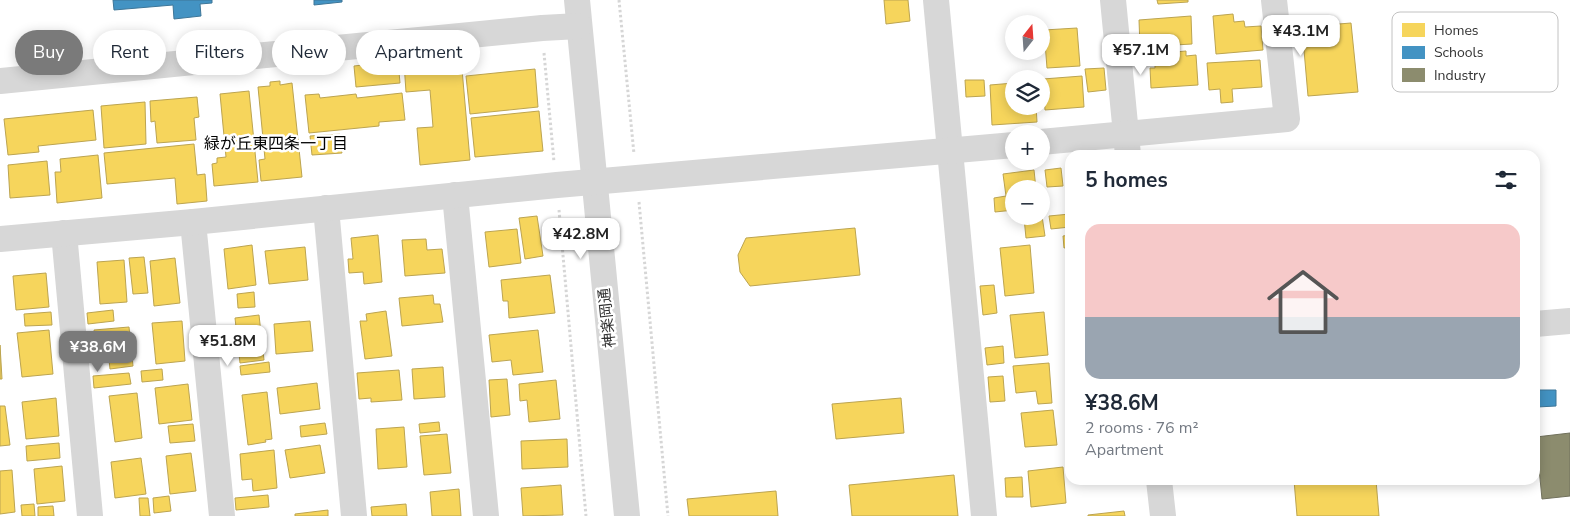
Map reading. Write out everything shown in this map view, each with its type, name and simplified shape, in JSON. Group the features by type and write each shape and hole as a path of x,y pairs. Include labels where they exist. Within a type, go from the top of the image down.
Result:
{"street":[{"name":"神楽岡通","path":"577,0 627,516"},
{"path":"936,0 984,516"},
{"path":"1113,0 1127,144"},
{"path":"1050,142 1127,144 1287,119 1274,0"},
{"path":"0,80 579,26"},
{"path":"0,239 193,222 557,185 1005,146"},
{"path":"455,195 486,516"},
{"path":"326,208 354,516"},
{"path":"193,222 222,516"},
{"path":"64,234 90,516"},
{"path":"1540,324 1570,321"},
{"path":"1160,485 1163,516"}],"path":[{"path":"619,0 668,516"},
{"path":"542,28 586,516"}],"building: Homes":[{"path":"884,0 908,0 910,21 886,24"},
{"path":"1157,0 1188,0 1188,2 1158,4"},
{"path":"1233,14 1234,22 1244,21 1245,27 1261,26 1263,50 1216,54 1213,16"},
{"path":"1191,16 1192,44 1140,47 1139,20"},
{"path":"1351,23 1358,92 1308,96 1302,27"},
{"path":"1077,28 1080,66 1047,68 1046,60 1050,60 1050,30"},
{"path":"1186,51 1186,56 1196,55 1198,85 1151,88 1150,68 1155,68 1155,58 1165,57 1164,53"},
{"path":"1260,60 1262,87 1232,89 1233,102 1221,103 1220,89 1209,90 1207,63"},
{"path":"354,66 356,66 356,75 399,75 400,83 356,87"},
{"path":"1104,68 1106,90 1088,92 1085,69"},
{"path":"535,69 538,107 470,114 466,76"},
{"path":"405,75 462,75 470,160 420,165 417,128 433,127 430,90 406,92"},
{"path":"1082,76 1084,107 1050,110 1050,78"},
{"path":"965,80 984,80 985,96 966,97"},
{"path":"280,81 280,85 292,83 302,177 261,181 259,160 265,159 258,87 270,86 270,82"},
{"path":"1005,84 1005,115 1037,115 1037,122 992,125 990,85"},
{"path":"249,91 258,182 214,186 212,164 217,163 217,158 226,157 220,94"},
{"path":"402,93 405,120 379,122 379,126 309,133 305,95 319,94 320,98 356,94 357,98"},
{"path":"197,97 199,117 194,118 196,140 157,143 155,121 151,122 150,101"},
{"path":"145,102 146,144 104,148 101,106"},
{"path":"93,110 96,140 38,146 39,152 8,155 4,119"},
{"path":"539,111 543,151 475,157 471,118"},
{"path":"340,134 342,153 312,155 310,136"},
{"path":"194,144 197,175 205,174 207,201 177,204 175,178 107,184 104,153"},
{"path":"98,155 102,198 57,203 55,172 61,172 60,159"},
{"path":"47,161 50,195 10,198 8,165"},
{"path":"1061,168 1063,186 1050,187 1050,180 1046,180 1045,170"},
{"path":"1034,170 1035,180 1005,180 1005,189 1003,174"},
{"path":"1005,196 1005,211 995,212 994,198"},
{"path":"1065,214 1065,228 1051,229 1050,216"},
{"path":"537,216 543,256 525,259 519,218"},
{"path":"1025,225 1043,225 1045,236 1026,238"},
{"path":"855,228 860,275 750,286 740,272 738,255 746,238"},
{"path":"517,229 521,263 489,267 485,232"},
{"path":"378,235 382,282 364,284 363,272 349,273 348,259 353,259 351,238"},
{"path":"1063,236 1065,236 1064,248"},
{"path":"426,239 427,250 442,249 445,273 405,276 402,240"},
{"path":"252,245 256,285 228,289 224,249"},
{"path":"1030,245 1034,293 1005,296 1000,248"},
{"path":"305,247 308,280 269,284 265,251"},
{"path":"144,257 148,293 133,294 129,258"},
{"path":"175,258 180,303 154,306 150,261"},
{"path":"124,260 127,302 100,304 97,262"},
{"path":"46,273 49,307 16,310 13,276"},
{"path":"550,275 555,313 509,318 508,301 503,301 501,280"},
{"path":"994,285 997,313 983,315 980,286"},
{"path":"254,292 255,307 238,308 237,294"},
{"path":"433,295 434,304 440,304 443,322 402,326 399,298"},
{"path":"113,310 114,321 88,324 87,313"},
{"path":"386,311 392,356 365,359 360,321 367,321 366,314"},
{"path":"51,312 52,325 25,326 24,314"},
{"path":"1044,312 1048,355 1015,358 1010,315"},
{"path":"259,315 264,360 240,363 235,318"},
{"path":"182,321 185,361 156,364 152,323"},
{"path":"310,321 313,351 276,354 274,324"},
{"path":"129,327 133,366 110,369 109,360 98,361 94,330"},
{"path":"49,330 53,374 22,377 17,333"},
{"path":"538,330 543,372 513,375 511,360 492,362 489,335"},
{"path":"0,345 2,379 0,379"},
{"path":"1003,346 1004,363 987,365 985,348"},
{"path":"269,362 270,372 241,375 240,366"},
{"path":"1049,363 1052,403 1038,404 1036,391 1016,393 1013,366"},
{"path":"443,367 445,397 414,399 412,369"},
{"path":"162,369 163,380 142,382 141,371"},
{"path":"399,370 402,400 371,402 371,398 359,399 357,373"},
{"path":"129,373 131,384 94,388 93,376"},
{"path":"1003,376 1005,401 990,402 988,377"},
{"path":"507,379 510,415 491,417 489,380"},
{"path":"556,380 560,419 529,422 527,400 520,401 519,384"},
{"path":"317,383 320,409 280,414 277,388"},
{"path":"188,384 192,420 159,424 155,388"},
{"path":"267,392 272,439 248,445 242,395"},
{"path":"137,393 142,438 115,442 109,396"},
{"path":"56,398 59,436 26,439 22,402"},
{"path":"901,398 904,433 836,439 832,404"},
{"path":"0,406 5,406 10,445 0,446"},
{"path":"1053,410 1057,445 1025,447 1021,413"},
{"path":"439,422 440,431 420,433 419,424"},
{"path":"325,423 327,434 301,437 300,426"},
{"path":"193,424 195,441 170,443 168,426"},
{"path":"404,427 407,467 378,469 376,429"},
{"path":"447,434 451,473 424,475 420,436"},
{"path":"567,439 568,467 522,469 521,441"},
{"path":"59,443 60,458 27,461 26,446"},
{"path":"320,445 325,473 290,478 285,450"},
{"path":"274,450 277,488 253,491 252,479 242,480 240,454"},
{"path":"191,453 196,491 170,494 166,456"},
{"path":"141,458 146,494 115,498 111,462"},
{"path":"62,466 65,501 37,504 34,469"},
{"path":"1063,467 1066,503 1031,507 1028,471"},
{"path":"12,470 15,512 0,514 0,471"},
{"path":"954,475 958,516 852,516 849,485"},
{"path":"1022,477 1023,497 1006,497 1005,478"},
{"path":"561,485 563,515 523,516 521,488"},
{"path":"1294,485 1376,485 1379,516 1297,516"},
{"path":"459,489 461,516 432,516 430,492"},
{"path":"776,491 778,516 689,516 687,499"},
{"path":"268,495 269,507 236,510 235,498"},
{"path":"169,496 171,511 154,513 153,498"},
{"path":"139,498 148,498 150,516 140,516"},
{"path":"34,504 35,516 22,516 21,505"},
{"path":"406,504 407,516 372,516 371,507"},
{"path":"53,506 54,516 38,516 38,507"},
{"path":"328,510 328,516 295,516 295,514"},
{"path":"1124,511 1125,516 1088,516 1088,515"}],"building: Schools":[{"path":"113,0 212,0 212,3 200,4 201,16 174,19 173,5 114,10"},
{"path":"314,0 342,0 342,2 314,5"},
{"path":"1540,390 1556,390 1556,406 1540,407"}],"building: Industry":[{"path":"1570,433 1570,496 1542,499 1540,437"}],"district":[{"name":"緑が丘東四条一丁目","path":"276,144"}]}
